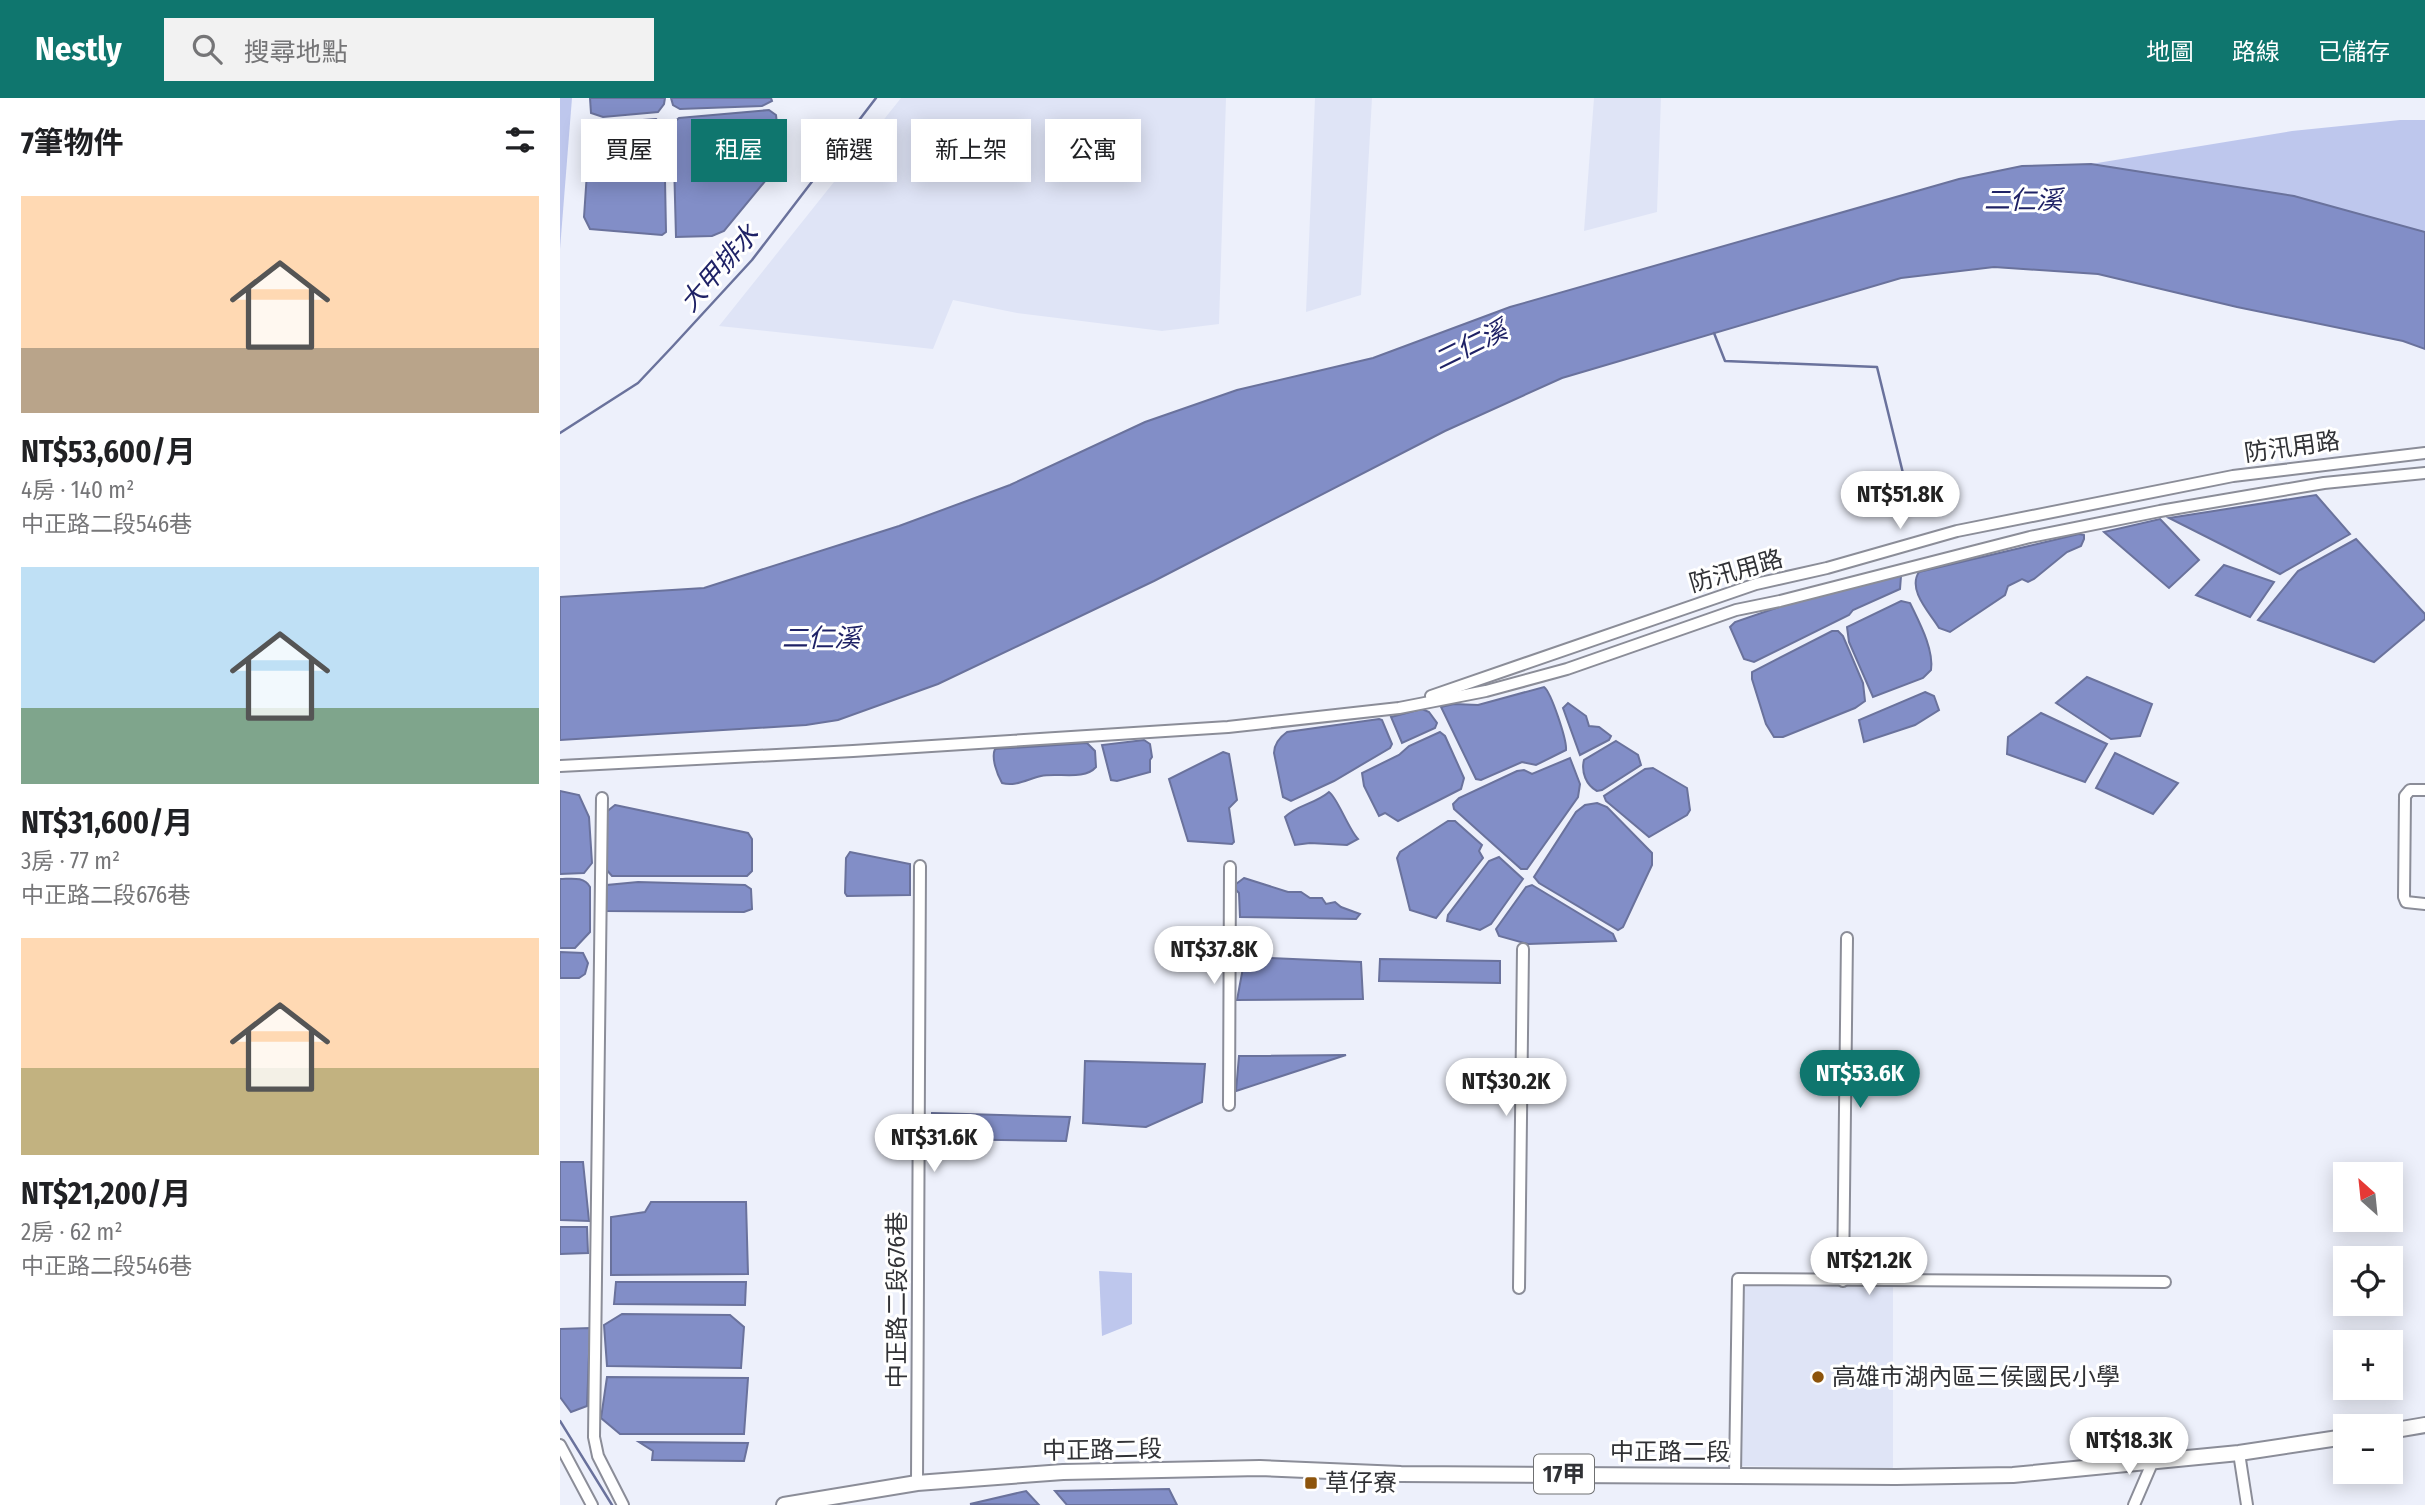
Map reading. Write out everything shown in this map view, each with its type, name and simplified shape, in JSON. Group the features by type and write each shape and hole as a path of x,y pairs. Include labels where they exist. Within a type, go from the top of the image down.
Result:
{"main road":[{"path":"2403,1429 2425,1426"},
{"name":"中正路二段","path":"784,1505 918,1483 1063,1472 1261,1468 1401,1474 1896,1477 2013,1475 2239,1453 2333,1439"}],"street":[{"name":"防汛用路","path":"1399,708 1756,584 1827,568 1957,531 2233,476 2425,453"},
{"path":"560,766 853,751 1228,727 1399,708 1486,691 1567,669 1736,610 2030,537 2160,510 2324,483 2425,473"},
{"path":"2425,790 2410,790 2405,796 2403,897 2406,902 2425,904"},
{"path":"602,799 597,1401 594,1437 598,1456 623,1505"},
{"name":"中正路二段676巷","path":"918,1483 920,866"},
{"path":"1229,1105 1230,867"},
{"path":"1843,1281 1847,938"},
{"path":"1519,1288 1523,949"},
{"path":"1735,1474 1738,1279 2165,1282"},
{"path":"560,1445 592,1505"},
{"path":"2239,1453 2247,1505"},
{"path":"2134,1505 2153,1461"}],"shaded area":[{"path":"560,98 572,98 560,249"},
{"path":"901,98 1226,98 1219,324 1162,331 1017,313 953,300 933,349 719,326 834,182 897,182 897,119 884,119"},
{"path":"1315,98 1372,98 1361,295 1306,312"},
{"path":"1594,98 1661,98 1657,212 1584,231"},
{"path":"2425,120 2425,232 2294,196 2091,164 2292,131"},
{"path":"1099,1271 1132,1273 1132,1324 1102,1336"},
{"name":"高雄市湖內區三侯國民小學","path":"1744,1285 1893,1287 1893,1468 1742,1466"}],"water":[{"path":"590,98 665,98 658,112 603,117 591,113"},
{"path":"671,98 771,98 772,101 762,106 680,109 673,105"},
{"path":"769,110 776,115 776,119 691,119 691,182 764,182 724,231 712,236 676,237 675,182 677,182 679,118"},
{"name":"二仁溪","path":"2091,164 2294,196 2425,232 2425,349 2403,341 2237,307 2098,274 1994,267 1901,278 1562,378 1445,431 1154,581 938,684 838,720 806,725 560,740 560,597 704,588 899,526 1010,485 1145,422 1237,390 1373,358 1510,307 1959,179 2022,166"},
{"path":"586,182 665,182 666,232 662,235 590,229 584,217"},
{"path":"2316,495 2350,534 2280,574 2169,518"},
{"path":"2160,519 2199,560 2169,588 2104,532"},
{"path":"2084,535 2081,546 2067,552 2034,579 2028,582 2022,579 2008,586 2005,595 1950,632 1939,628 1918,594 1916,579 1919,572"},
{"path":"2356,539 2425,614 2425,619 2374,662 2258,620 2298,571"},
{"path":"2224,565 2274,582 2250,617 2196,595"},
{"path":"1898,574 1901,576 1900,589 1853,610 1849,615 1754,662 1744,659 1730,627 1735,622 1808,597"},
{"path":"1901,601 1910,603 1921,627 1930,653 1931,670 1923,678 1873,697 1849,642 1847,627"},
{"path":"1832,631 1838,631 1843,636 1863,683 1865,701 1855,708 1783,737 1774,737 1766,724 1752,672"},
{"path":"2087,677 2152,704 2140,736 2111,739 2056,703"},
{"path":"1544,687 1558,717 1566,750 1536,765 1522,762 1481,780 1476,779 1441,707 1454,704 1478,705"},
{"path":"1925,692 1934,696 1939,710 1915,725 1864,742 1859,720"},
{"path":"1568,703 1586,716 1589,726 1599,727 1611,736 1609,740 1580,755 1563,708"},
{"path":"1422,709 1429,712 1437,723 1435,728 1402,743 1391,717"},
{"path":"2041,713 2107,744 2085,782 2007,754 2008,737"},
{"path":"1382,720 1392,744 1390,748 1334,781 1291,801 1283,797 1274,753 1276,744 1284,734"},
{"path":"1440,732 1445,736 1464,778 1461,789 1398,821 1385,813 1379,816 1364,786 1362,773"},
{"path":"1144,740 1150,744 1150,772 1117,781 1111,780 1102,745"},
{"path":"1616,741 1638,755 1641,765 1597,791 1585,778 1584,760"},
{"path":"1087,743 1095,751 1096,767 1085,774 1047,775 1007,784 1002,783 995,766 995,749"},
{"path":"1223,752 1229,754 1237,800 1229,808 1234,842 1188,841 1169,779"},
{"path":"2115,753 2178,783 2153,814 2096,788"},
{"path":"1570,758 1580,784 1578,797 1527,869 1521,869 1454,809 1453,804 1459,798 1517,771 1524,770 1532,774"},
{"path":"1653,768 1687,788 1690,810 1687,815 1649,837 1606,801 1604,796 1645,769"},
{"path":"560,791 579,795 589,817 592,863 584,873 560,874"},
{"path":"1329,792 1358,839 1347,845 1295,845 1285,817"},
{"path":"1597,803 1607,807 1652,853 1652,865 1623,927 1618,930 1539,883 1534,877 1576,812 1585,805"},
{"path":"615,805 748,833 752,839 752,871 747,876 612,876 605,868 605,813"},
{"path":"1448,821 1455,821 1482,845 1479,851 1483,858 1436,918 1410,910 1397,858 1400,852"},
{"path":"850,852 910,864 910,895 847,896 846,858"},
{"path":"1499,857 1523,879 1491,924 1480,930 1447,921 1448,915 1489,861"},
{"path":"1244,878 1288,892 1301,892 1310,898 1322,898 1326,904 1335,902 1360,914 1356,919 1240,917 1236,884"},
{"path":"560,879 581,880 590,887 590,932 575,948 560,948"},
{"path":"638,882 745,885 751,889 752,909 744,912 606,911 607,885"},
{"path":"1532,885 1613,934 1616,941 1528,944 1499,936 1496,929 1526,887"},
{"path":"560,952 583,953 588,963 585,974 579,978 560,978"},
{"path":"1245,957 1361,962 1363,999 1237,1000"},
{"path":"1380,959 1500,961 1500,983 1379,981"},
{"path":"1346,1055 1236,1091 1239,1056"},
{"path":"1085,1061 1205,1064 1202,1102 1146,1127 1083,1123"},
{"path":"932,1113 1070,1117 1066,1141 932,1139"},
{"path":"560,1162 583,1162 589,1221 560,1220"},
{"path":"651,1202 746,1202 748,1274 611,1275 611,1217 645,1212"},
{"path":"560,1227 587,1227 588,1253 560,1254"},
{"path":"616,1282 746,1282 745,1305 614,1304"},
{"path":"622,1314 730,1315 744,1327 741,1368 607,1366 604,1325"},
{"path":"590,1328 587,1406 571,1412 560,1397 560,1329"},
{"path":"607,1377 748,1378 744,1434 620,1434 601,1418"},
{"path":"639,1442 748,1443 744,1461 652,1460 653,1451"},
{"path":"1169,1489 1177,1505 1067,1505 1055,1491"},
{"path":"1026,1491 1039,1505 970,1504"}],"waterway":[{"name":"大甲排水","path":"560,433 638,383 672,347 752,260 876,98"},
{"path":"1714,333 1725,361 1877,367 1912,510"},
{"path":"560,1421 612,1505"}],"place":[{"name":"高雄市湖內區三侯國民小學","path":"1818,1377"},
{"name":"草仔寮","path":"1311,1483"}]}
